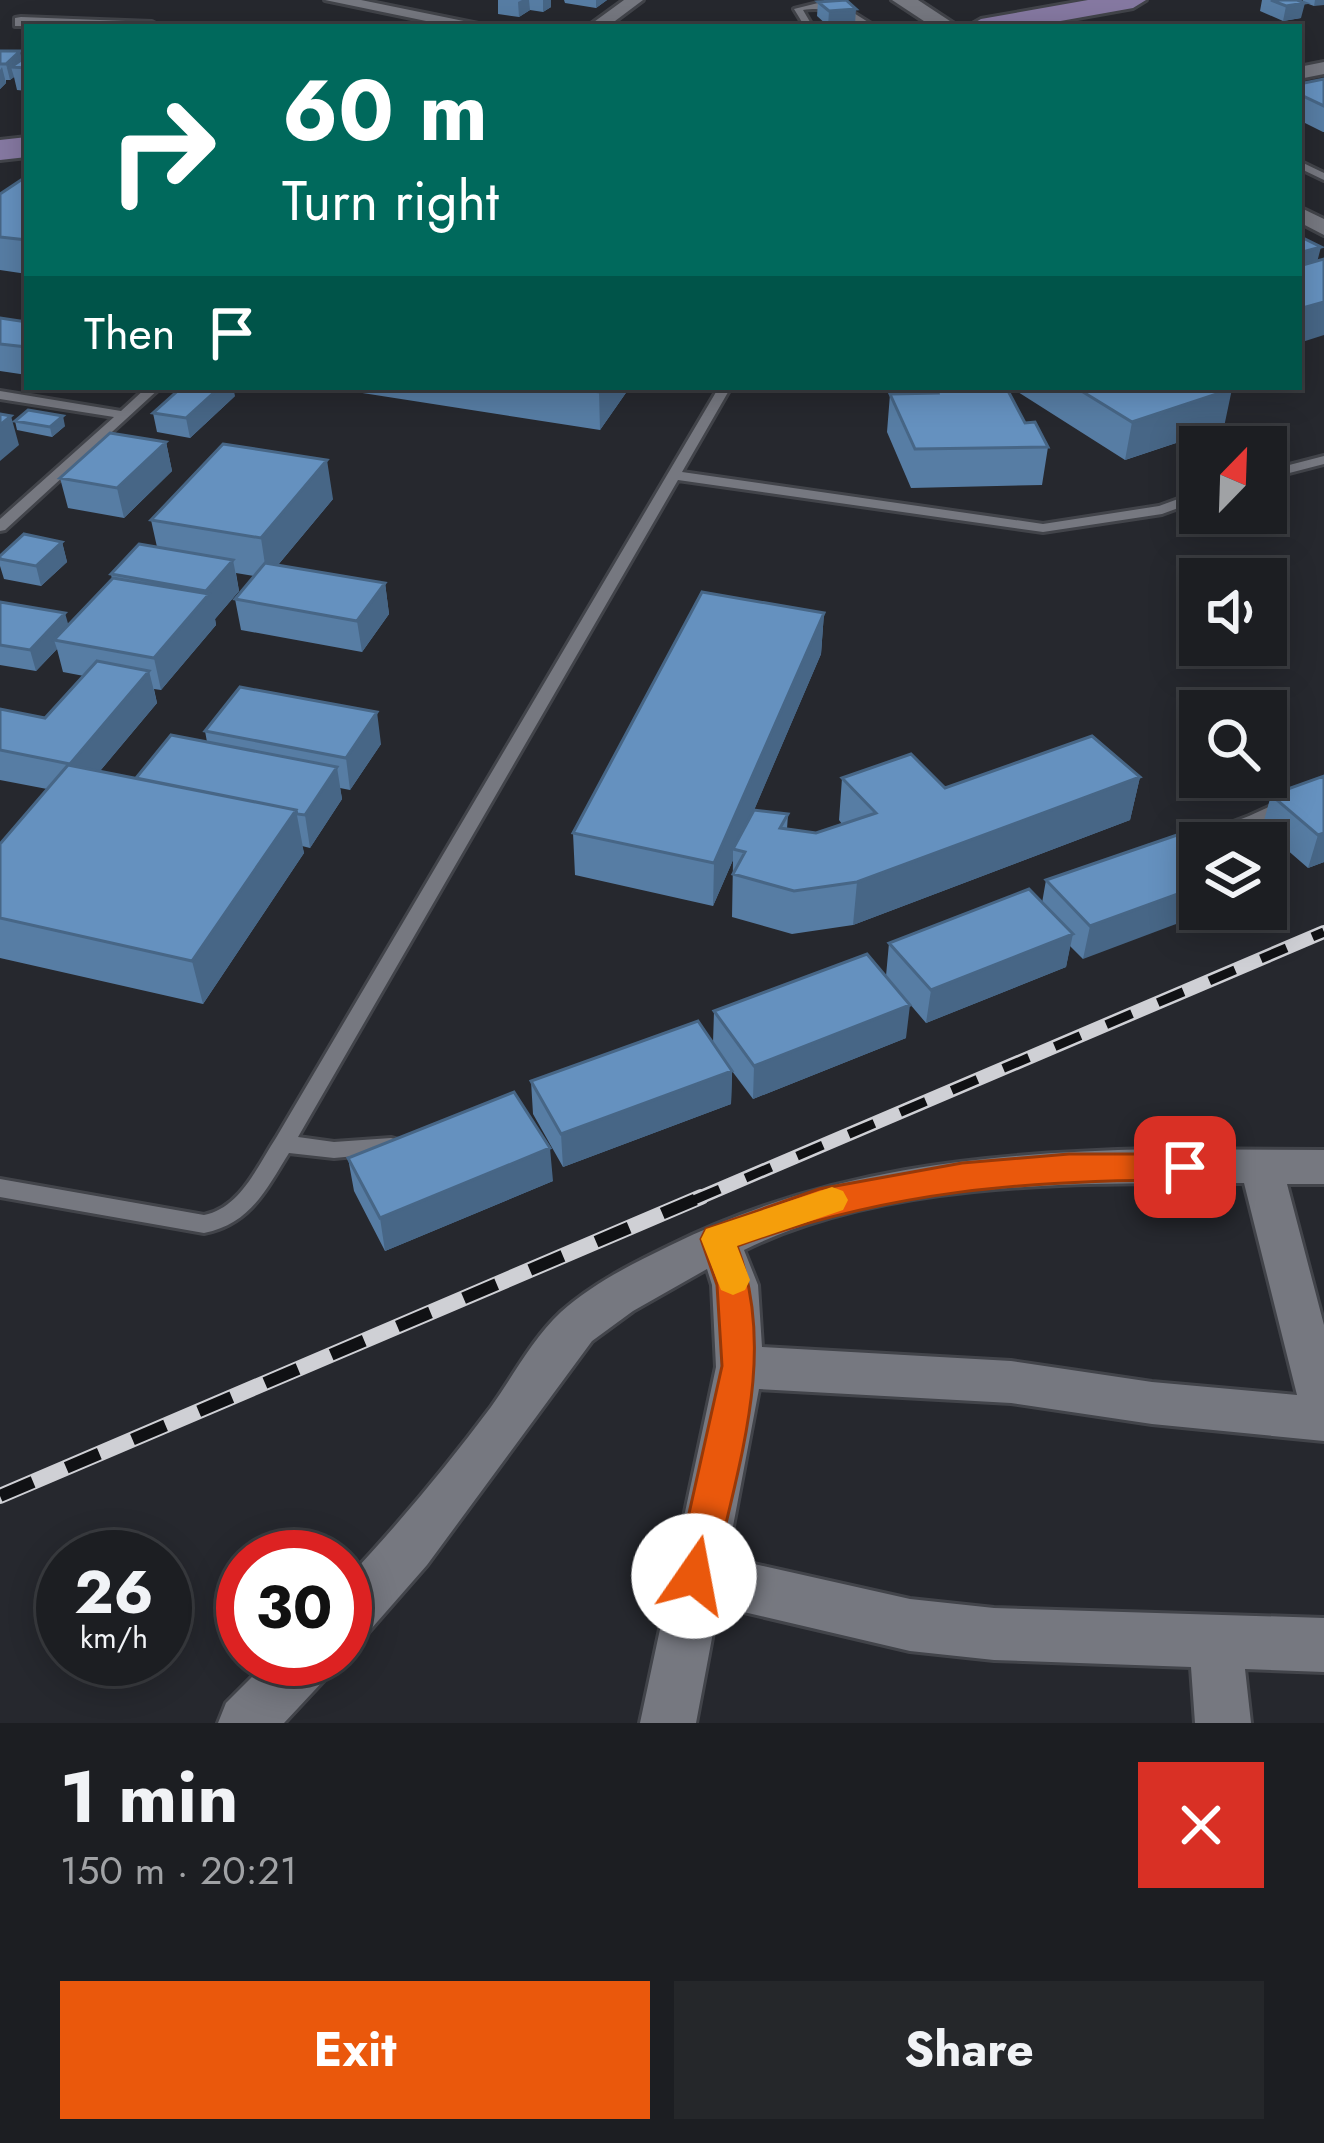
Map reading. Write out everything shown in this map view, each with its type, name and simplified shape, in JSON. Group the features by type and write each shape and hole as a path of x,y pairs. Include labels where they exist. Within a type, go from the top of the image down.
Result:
{"main road":[{"path":"1000,24 1146,1"},
{"path":"1043,24 1146,1"}],"street":[{"path":"333,0 383,4 471,24"},
{"path":"600,24 635,0"},
{"path":"903,0 943,24"},
{"path":"0,33 53,2"},
{"path":"21,22 73,24"},
{"path":"1262,1166 1284,1266 1324,1406"},
{"path":"372,1588 455,1492 574,1329 611,1300 718,1239 819,1203 962,1176 1069,1167 1324,1166"},
{"path":"668,1723 740,1366 735,1285 718,1239"},
{"path":"740,1366 1011,1382 1152,1403 1324,1419"},
{"path":"694,1576 910,1625 994,1634 1324,1645"},
{"path":"1215,1642 1223,1723"},
{"path":"246,1723 281,1686"}],"lane":[{"path":"807,24 801,16 850,12 867,24"},
{"path":"0,526 152,390"},
{"path":"0,1188 146,1217 217,1223 237,1213 283,1144 722,390"},
{"path":"0,395 124,415"},
{"path":"1287,470 1324,460"},
{"path":"671,475 1042,528 1179,503"},
{"path":"1148,861 1255,820 1324,787"},
{"path":"283,1144 375,1149 421,1140"}],"building":[{"path":"846,0 856,9 829,11 818,2"},
{"path":"1271,0 1297,0 1305,3 1286,6"},
{"path":"0,51 20,51 0,64"},
{"path":"1324,79 1324,106 1302,95 1302,83"},
{"path":"24,178 24,240 0,237 0,194"},
{"path":"1302,238 1321,247 1302,252"},
{"path":"1324,259 1324,302 1302,308 1302,265"},
{"path":"0,318 24,322 24,347 0,344"},
{"path":"179,390 217,390 186,418 153,413"},
{"path":"1008,390 1025,423 1035,422 1048,447 915,449 890,394"},
{"path":"1080,390 1229,390 1132,422"},
{"path":"28,410 63,416 50,427 15,421"},
{"path":"110,433 166,442 117,488 60,478"},
{"path":"223,444 327,460 261,538 151,520"},
{"path":"24,534 62,542 36,566 0,559"},
{"path":"139,544 233,560 206,591 111,574"},
{"path":"265,563 385,583 357,621 235,599"},
{"path":"113,578 209,594 154,658 54,640"},
{"path":"702,592 824,613 714,863 573,833"},
{"path":"0,602 65,613 30,650 0,645"},
{"path":"97,661 149,671 70,764 0,750 0,709 45,718"},
{"path":"240,687 377,712 346,758 205,731"},
{"path":"171,735 337,767 305,815 136,778"},
{"path":"1092,736 1140,777 857,882 794,891 733,874 745,852 733,849 754,810 788,814 780,828 816,833 876,813 842,778 911,754 945,788"},
{"path":"68,765 296,810 192,961 0,918 0,844"},
{"path":"1324,776 1324,833 1318,835 1275,798 1287,798 1287,789"},
{"path":"1179,834 1179,894 1090,926 1046,880"},
{"path":"1029,889 1073,934 931,990 889,943"},
{"path":"867,954 910,1005 754,1066 714,1011"},
{"path":"698,1021 732,1071 561,1134 531,1081"},
{"path":"514,1092 550,1148 380,1218 348,1158"}],"railway":[{"path":"694,1200 1324,932"},
{"path":"0,1496 701,1197"}],"slow traffic":[{"path":"733,1280 718,1239 832,1200"}],"route":[{"path":"694,1576 740,1366 735,1285 718,1239 819,1203 962,1176 1069,1167 1185,1167"}]}
